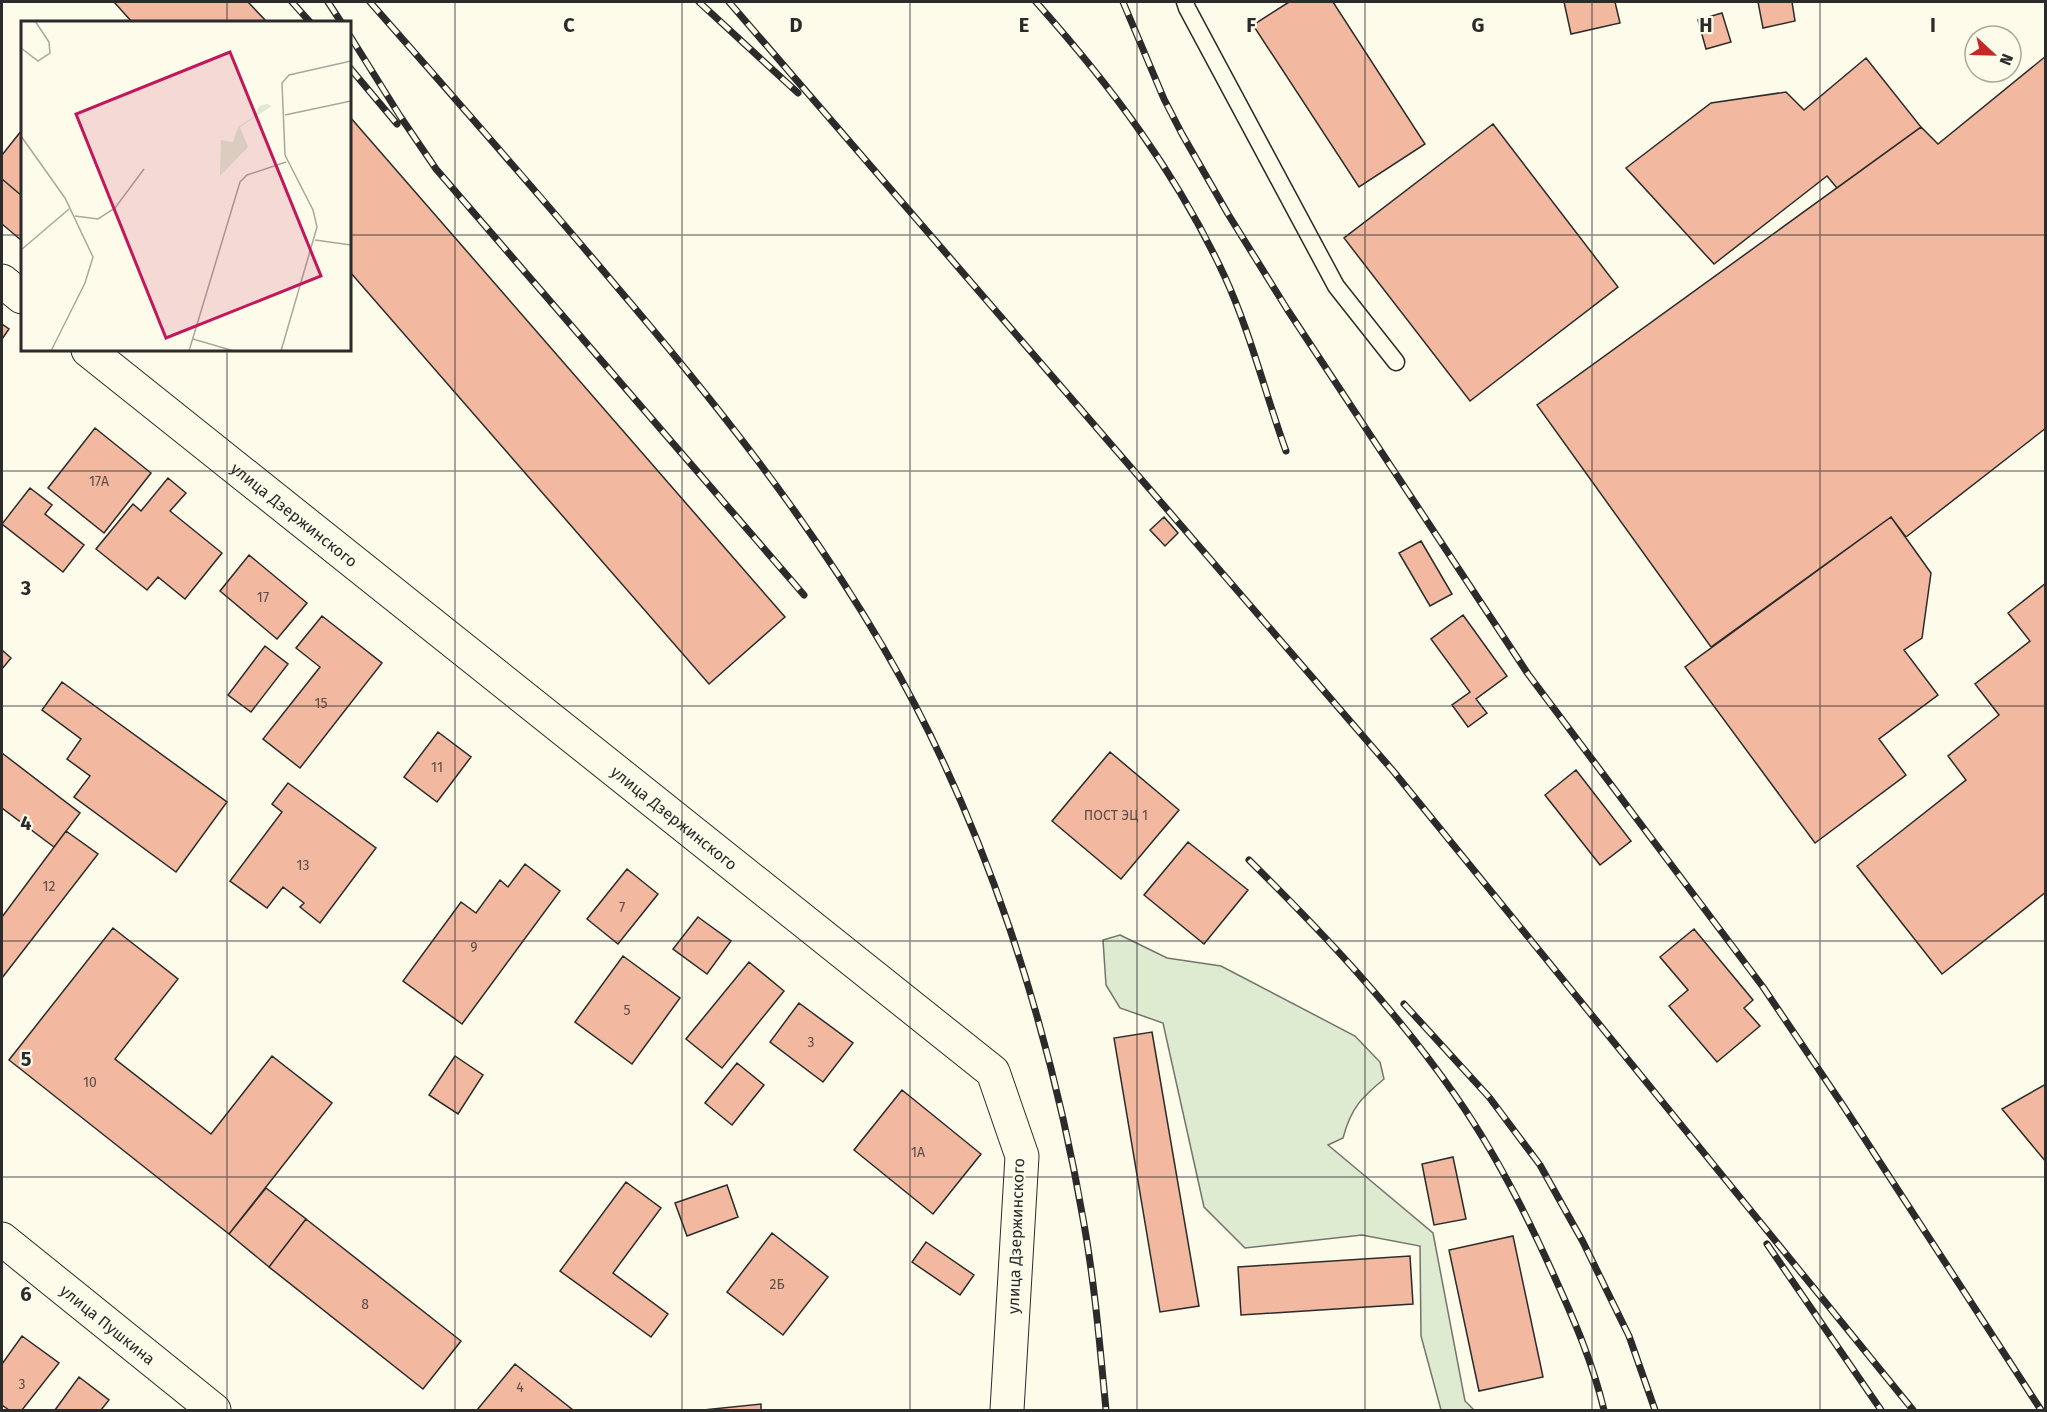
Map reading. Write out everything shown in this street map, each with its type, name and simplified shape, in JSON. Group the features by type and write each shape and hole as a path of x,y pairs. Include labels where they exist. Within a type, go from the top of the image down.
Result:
{"street":[{"path":"2,281 21,296"},
{"name":"улица Дзержинского","path":"89,351 993,1072 1022,1156 1007,1410"},
{"name":"улица Пушкина","path":"2,1239 214,1410"}],"lane":[{"path":"1185,2 1336,286 1396,362"}],"green space":[{"path":"1120,935 1167,958 1221,966 1355,1036 1380,1062 1384,1079 1353,1111 1343,1138 1328,1145 1433,1233 1465,1401 1474,1410 1441,1410 1421,1336 1420,1246 1362,1235 1245,1248 1204,1207 1163,1023 1120,1008 1106,985 1103,940"}],"building":[{"path":"114,2 248,2 266,21 131,21"},
{"path":"1289,2 1333,2 1425,144 1359,187 1253,25"},
{"path":"1564,2 1615,2 1620,23 1571,34"},
{"path":"1758,2 1792,2 1795,21 1763,28"},
{"path":"1722,13 1731,42 1706,49 1698,20"},
{"path":"2046,56 2046,428 1906,537 1891,517 1711,647 1537,405 1921,127 1938,144 2012,84 2023,84 2023,75"},
{"path":"1866,58 1921,127 1837,188 1827,176 1714,264 1626,168 1711,103 1786,92 1804,110"},
{"path":"351,118 785,617 709,684 351,273"},
{"path":"1493,124 1618,287 1470,401 1344,238"},
{"path":"21,131 21,195 2,179 2,155"},
{"path":"2,179 21,195 21,240 2,224"},
{"path":"2,324 9,329 2,339"},
{"path":"95,428 151,473 104,533 48,488"},
{"path":"168,478 186,493 170,511 222,553 185,599 158,577 147,590 96,549 133,504 141,511"},
{"path":"30,488 52,505 45,514 84,545 63,572 2,524"},
{"path":"1164,517 1178,533 1165,546 1150,530"},
{"path":"1891,517 1931,573 1922,638 1904,650 1938,695 1879,739 1906,775 1815,843 1685,667"},
{"path":"1421,541 1452,594 1430,606 1399,553"},
{"path":"249,555 307,603 277,639 220,591"},
{"path":"2046,583 2046,892 1942,974 1857,866 1966,780 1948,756 1999,715 1975,684 2030,641 2008,613"},
{"path":"1463,615 1507,676 1476,699 1487,713 1468,727 1452,705 1470,692 1431,639"},
{"path":"322,616 382,663 300,768 263,739 320,667 296,648"},
{"path":"265,646 288,664 251,712 228,695"},
{"path":"2,650 11,658 2,669"},
{"path":"62,682 227,802 176,872 74,797 90,776 67,759 81,739 42,710"},
{"path":"438,732 471,757 437,802 404,777"},
{"path":"1110,752 1179,810 1121,879 1052,821"},
{"path":"2,753 80,813 54,847 2,808"},
{"path":"1576,770 1631,841 1600,865 1545,795"},
{"path":"288,783 376,848 320,923 300,907 304,903 283,887 267,908 230,881 282,812 272,804"},
{"path":"66,831 98,854 2,978 2,917"},
{"path":"1188,842 1248,890 1204,944 1144,895"},
{"path":"525,864 560,891 462,1024 403,981 461,902 476,913 500,880 508,887"},
{"path":"627,869 658,894 618,944 587,919"},
{"path":"698,917 731,941 707,974 673,949"},
{"path":"113,928 178,979 115,1059 211,1134 272,1056 332,1103 229,1234 9,1060"},
{"path":"1694,929 1753,1000 1744,1008 1760,1026 1717,1062 1669,1006 1688,990 1660,957"},
{"path":"623,956 680,998 632,1064 575,1022"},
{"path":"749,962 784,991 722,1068 686,1039"},
{"path":"799,1003 853,1043 823,1082 770,1042"},
{"path":"1152,1032 1199,1306 1160,1312 1114,1038"},
{"path":"455,1056 483,1075 458,1114 429,1095"},
{"path":"737,1063 764,1085 732,1125 705,1103"},
{"path":"2046,1084 2046,1162 2002,1109"},
{"path":"902,1090 981,1154 933,1214 854,1150"},
{"path":"1453,1157 1466,1219 1434,1225 1422,1164"},
{"path":"626,1182 661,1208 613,1273 668,1314 651,1337 560,1271"},
{"path":"727,1185 738,1217 687,1236 675,1203"},
{"path":"266,1188 306,1219 269,1267 229,1234"},
{"path":"306,1219 461,1341 423,1389 269,1267"},
{"path":"772,1233 828,1277 783,1335 727,1292"},
{"path":"1513,1236 1543,1377 1479,1391 1449,1250"},
{"path":"926,1242 974,1275 960,1295 912,1262"},
{"path":"1410,1256 1413,1304 1241,1315 1238,1267"},
{"path":"22,1336 59,1363 22,1410 9,1410 2,1405 2,1364"},
{"path":"515,1364 573,1410 477,1410"},
{"path":"79,1377 109,1400 101,1410 55,1410"},
{"path":"761,1404 761,1410 703,1410"}],"railway":[{"path":"292,2 309,21"},
{"path":"328,2 340,21"},
{"path":"370,2 521,175 720,412 822,550 883,647 920,714 953,783 1009,927 1053,1075 1070,1149 1088,1247 1106,1410"},
{"path":"699,2 798,93"},
{"path":"729,2 1394,772 1913,1410"},
{"path":"1036,2 1116,98 1185,201 1224,275 1242,318 1286,451"},
{"path":"1123,2 1164,99 1182,134 1287,309 1528,674 1763,987 2041,1410"},
{"path":"351,38 436,169 804,595"},
{"path":"351,69 397,124"},
{"path":"1249,860 1304,915 1383,1002 1432,1063 1470,1117 1510,1184 1544,1254 1583,1343 1604,1410"},
{"path":"1404,1004 1489,1097 1540,1165 1583,1242 1629,1336 1655,1410"},
{"path":"1767,1244 1881,1410"}]}
